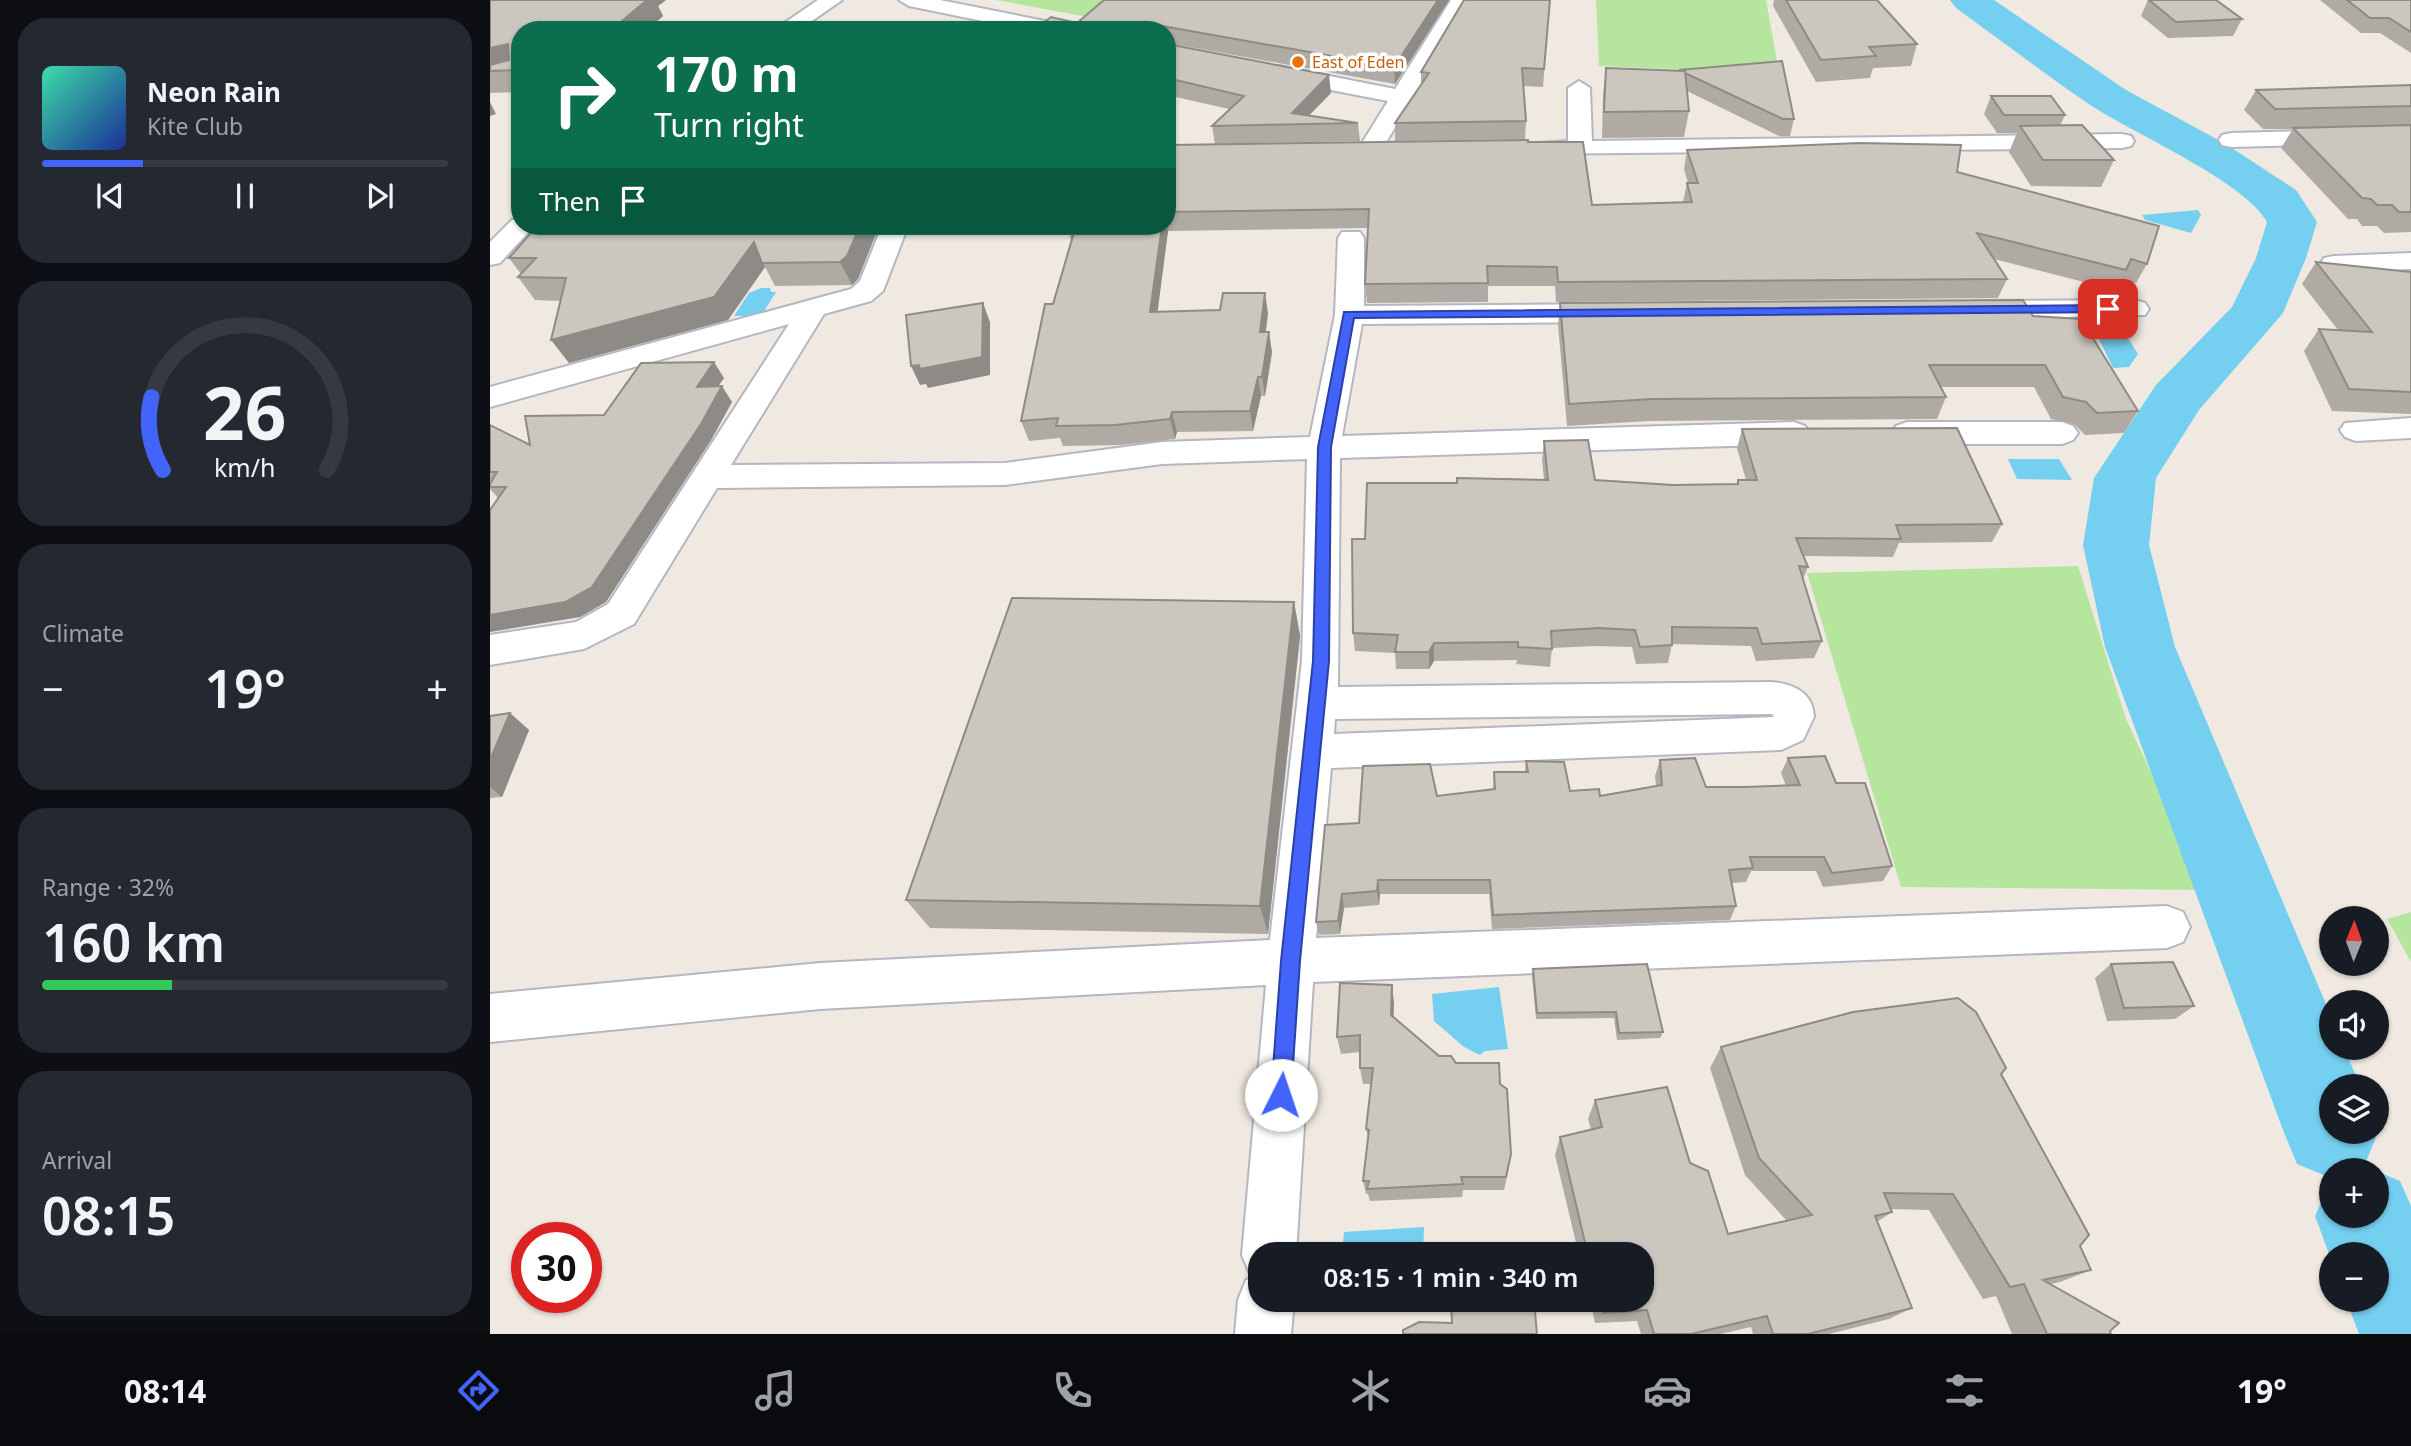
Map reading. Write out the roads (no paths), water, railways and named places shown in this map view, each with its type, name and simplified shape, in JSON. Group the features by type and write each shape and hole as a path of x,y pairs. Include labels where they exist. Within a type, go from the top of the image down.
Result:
{"street":[{"path":"798,21 832,0"},
{"path":"909,0 1015,21"},
{"path":"1369,151 1461,0"},
{"path":"1258,69 1401,97"},
{"path":"1579,88 1580,148"},
{"path":"2231,140 2411,135"},
{"path":"1514,149 2122,141"},
{"path":"1342,152 1395,151"},
{"path":"490,257 512,235"},
{"path":"490,397 861,295 873,285 892,235"},
{"path":"1270,1242 1291,961 1321,661 1324,447 1349,315 1350,238"},
{"path":"2334,264 2411,261"},
{"path":"1953,310 2135,309"},
{"path":"490,650 584,635 621,614 812,310"},
{"path":"1349,315 1631,313"},
{"path":"2356,430 2411,428"},
{"path":"709,477 1005,474 1162,453 1821,433"},
{"path":"1874,433 2062,433"},
{"path":"1312,752 1781,733 1791,728 1796,718 1794,708 1784,699 1772,698 1317,702"},
{"path":"1591,700 1595,740"},
{"path":"490,1018 820,986 1291,961 2167,927"},
{"path":"1264,1334 1265,1312"}],"water":[{"path":"2198,210 2201,215 2191,233 2145,220 2142,215"},
{"path":"770,288 771,292 776,292 761,316 734,316 749,293"},
{"path":"2098,337 2128,338 2138,354 2129,367 2113,368"},
{"path":"2008,459 2059,459 2072,480 2017,479"},
{"path":"1499,987 1508,1049 1485,1051 1480,1055 1464,1047 1434,1021 1432,994"},
{"path":"1424,1227 1423,1242 1343,1242 1344,1232"}],"waterway":[{"path":"1969,0 2111,99 2208,153 2279,200 2292,222 2281,258 2256,313 2177,398 2125,478 2116,545 2140,647 2319,1100"},
{"path":"2370,1228 2411,1333"}],"place":[{"name":"East of Eden","path":"1298,62"}]}
